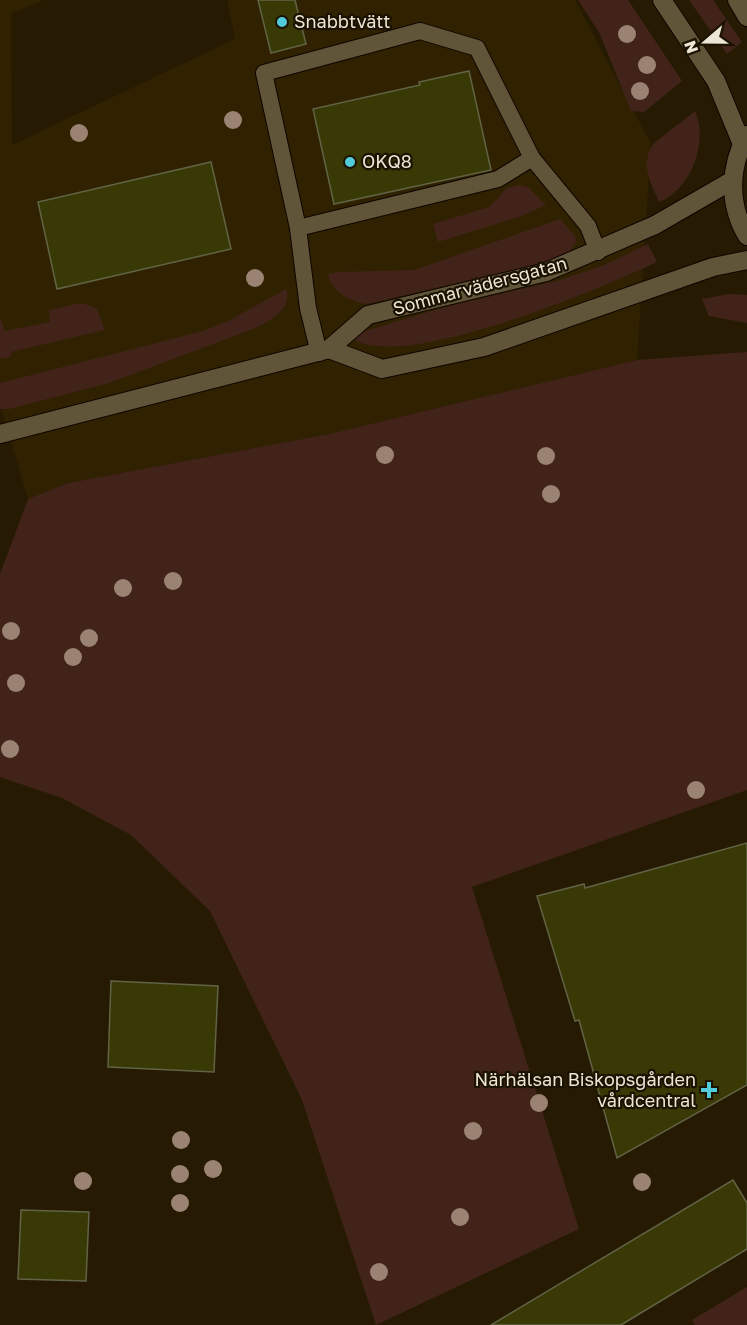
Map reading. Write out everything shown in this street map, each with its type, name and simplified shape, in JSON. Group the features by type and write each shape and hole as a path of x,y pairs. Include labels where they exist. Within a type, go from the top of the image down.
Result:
{"street":[{"path":"662,0 716,81 744,139 733,180 737,216 747,236"},
{"path":"737,0 747,17"},
{"name":"Sommarvädersgatan","path":"0,434 324,351 368,315 546,272 597,252 683,210 733,180"},
{"path":"324,351 382,369 393,367 484,347 713,267 747,260"}],"lane":[{"path":"324,351 308,308 298,228 264,73 420,31 477,48 532,158 588,226 597,252"},
{"path":"298,228 498,179 532,158"}],"shaded area":[{"path":"0,0 44,0 11,13 12,145 235,39 227,0 575,0 651,144 637,360 329,434 68,483 28,499 0,403"},
{"path":"578,0 628,0 682,81 644,112 631,111 599,32"},
{"path":"689,0 713,0 742,42 727,54"},
{"path":"695,111 700,136 694,163 680,187 659,202 648,173 649,152 653,144"},
{"path":"519,185 528,187 546,205 522,216 438,242 433,224 489,207 507,188"},
{"path":"560,219 575,236 576,242 567,255 559,259 367,304 343,295 333,286 328,274 414,270"},
{"path":"648,244 657,262 551,306 505,322 417,344 381,346 355,340 355,334 445,307 560,280 604,265"},
{"path":"286,289 287,296 283,308 272,319 253,329 109,383 9,409 0,409 0,383 203,331 228,321"},
{"path":"729,294 747,295 747,323 709,316 702,299"},
{"path":"85,304 97,309 105,330 11,352 11,357 0,359 0,318 5,331 50,322 49,310"},
{"path":"747,352 747,790 472,887 579,1229 376,1325 302,1100 210,911 131,835 62,798 0,777 0,574 28,499 68,483 329,434 637,360"},
{"path":"747,1287 747,1325 695,1325 692,1320"}],"building":[{"name":"Snabbtvätt","path":"258,0 295,0 306,44 271,53"},
{"path":"469,71 491,170 334,204 313,109 420,85 419,82"},
{"path":"211,162 231,249 57,289 38,202"},
{"path":"747,843 747,1085 617,1158 579,1020 575,1021 537,896 584,884 585,888"},
{"path":"111,981 218,986 214,1072 108,1067"},
{"path":"733,1180 747,1203 747,1249 621,1325 491,1325"},
{"path":"21,1210 89,1212 86,1281 18,1279"}],"place":[{"name":"Snabbtvätt","path":"282,22"},
{"name":"OKQ8","path":"350,162"},
{"name":"Närhälsan Biskopsgården vårdcentral","path":"709,1090"}]}
